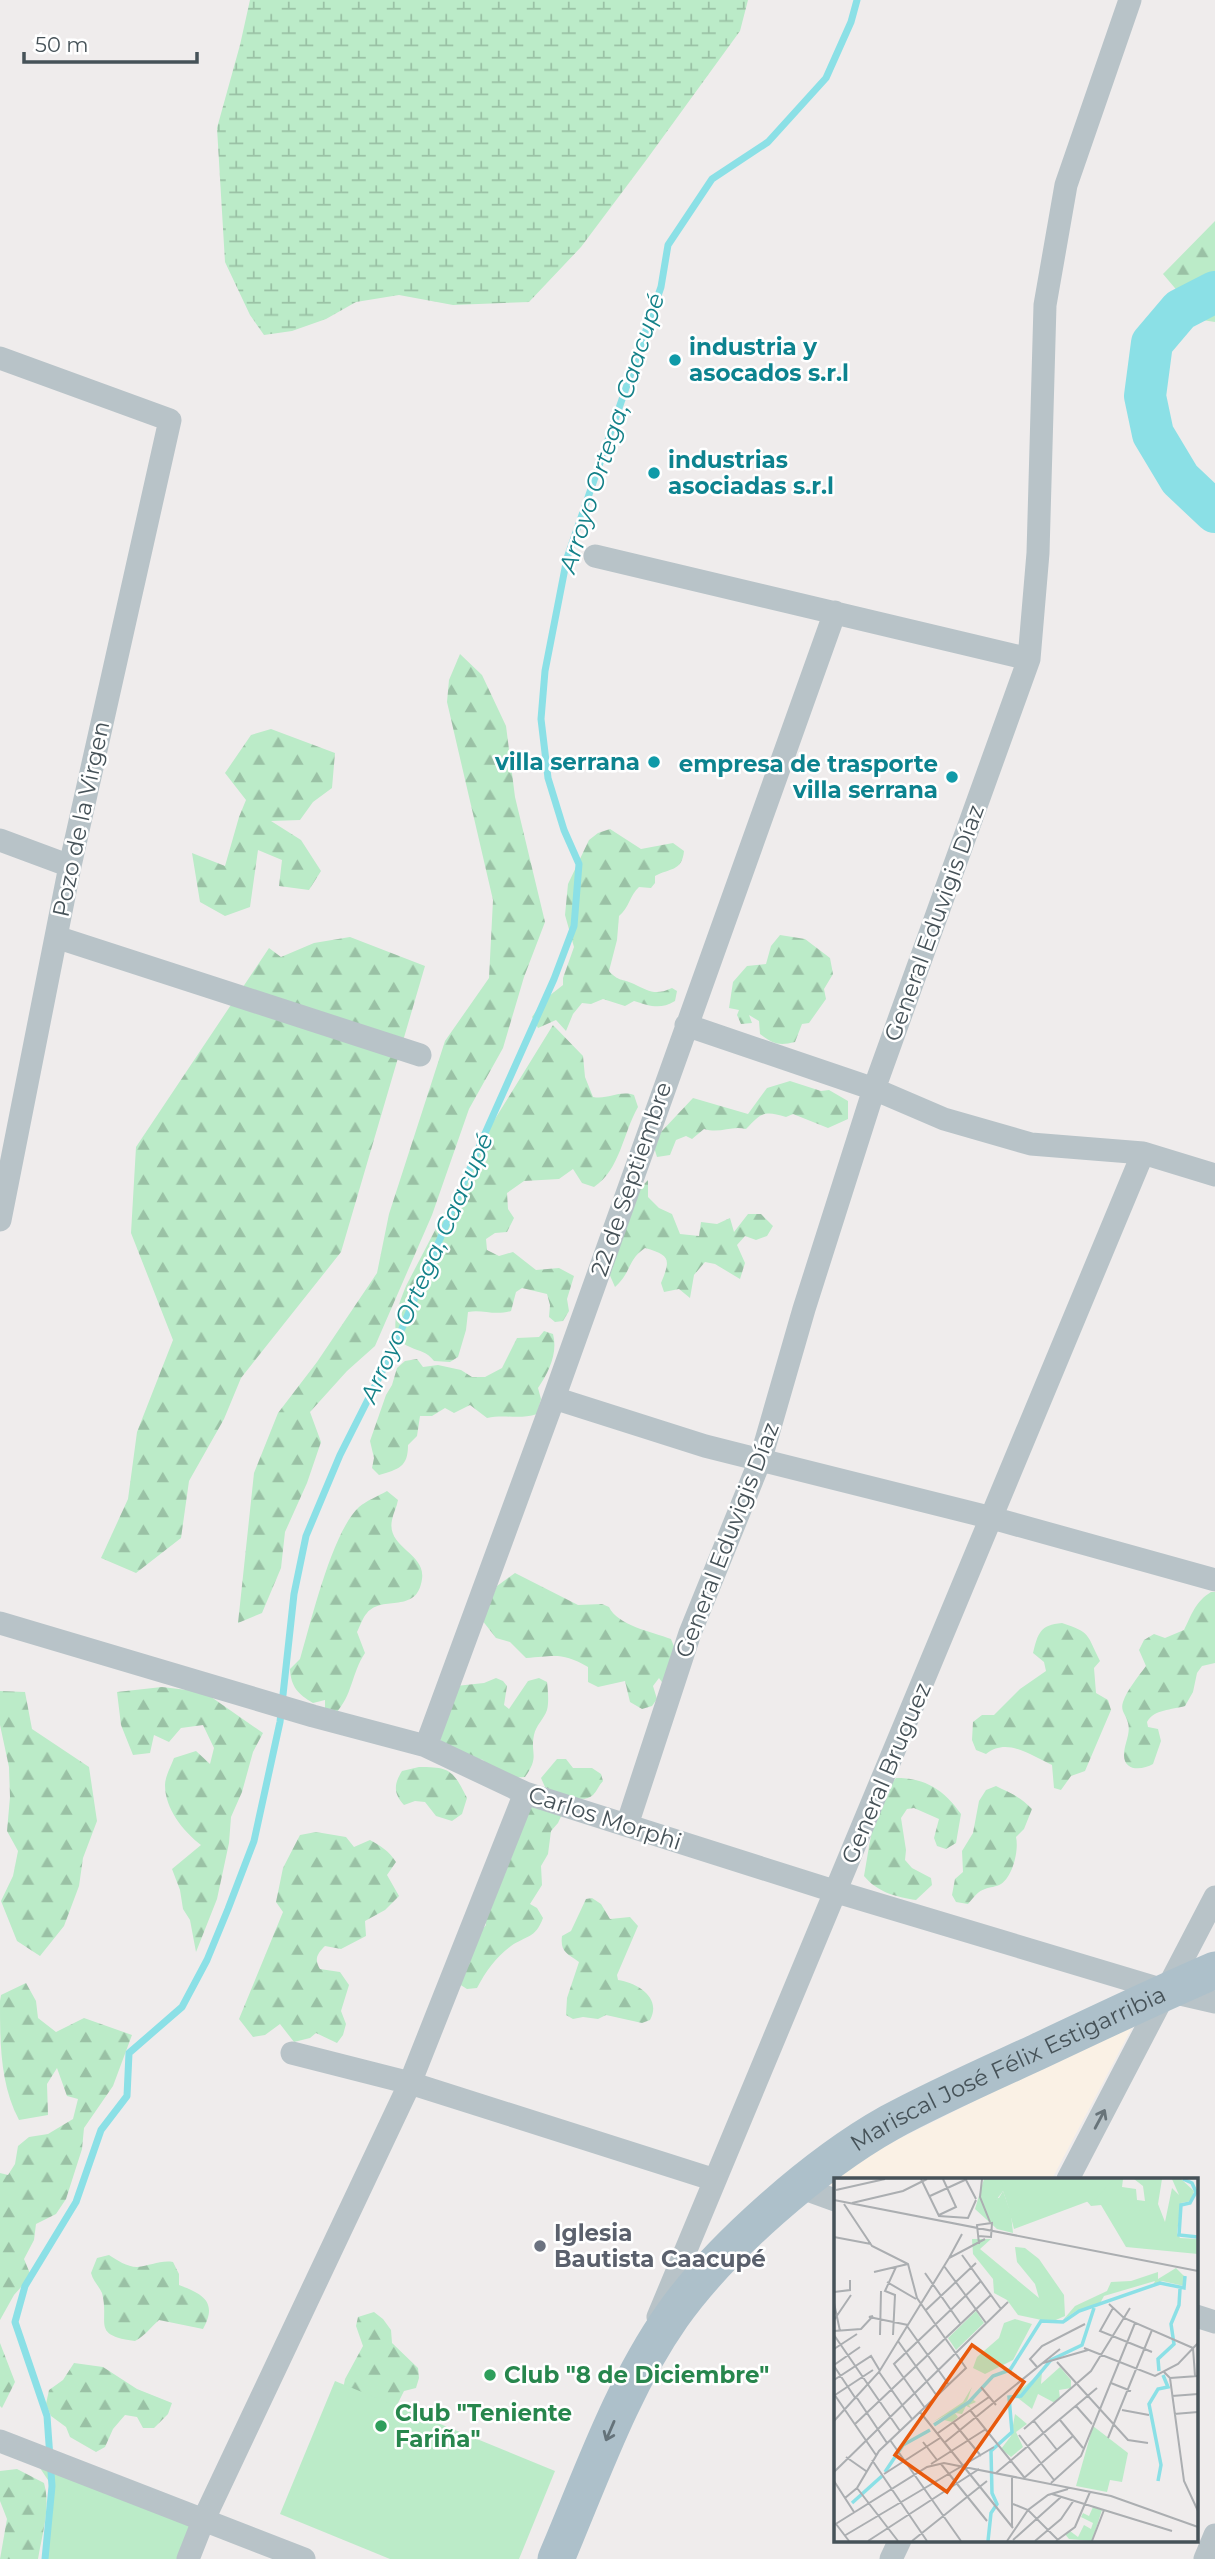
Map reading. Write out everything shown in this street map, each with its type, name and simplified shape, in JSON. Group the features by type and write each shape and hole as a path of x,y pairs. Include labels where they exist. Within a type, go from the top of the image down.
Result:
{"main road":[{"name":"Mariscal José Félix Estigarribia","path":"556,2559 627,2391 672,2316 734,2245 799,2187 887,2124 941,2096 1215,1970"}],"street":[{"name":"General Eduvigis Díaz","path":"627,1825 690,1633 761,1458 804,1309 874,1089 1029,659 1038,553 1045,305 1066,185 1130,0"},
{"name":"Pozo de la Virgen","path":"0,358 170,420 5,1169 0,1220"},
{"path":"596,556 1029,659"},
{"name":"22 de Septiembre","path":"426,1746 554,1398 685,1025 835,612"},
{"path":"0,840 70,866"},
{"path":"56,937 420,1055"},
{"path":"685,1025 874,1089 944,1119 1031,1144 1143,1153 1215,1175"},
{"name":"General Bruguez","path":"627,2391 1143,1153"},
{"path":"554,1398 705,1446 992,1518 1215,1580"},
{"name":"Carlos Morphi","path":"0,1623 313,1716 426,1746 525,1793 837,1892 1167,1991 1215,2002"},
{"path":"188,2559 203,2521 410,2083 525,1793"},
{"path":"1069,2178 1215,1897"},
{"path":"292,2053 410,2083 715,2180"},
{"path":"799,2187 834,2200"},
{"path":"1198,2317 1215,2322"},
{"path":"0,2441 303,2559"},
{"path":"1205,2559 1215,2535"},
{"path":"891,2559 899,2542"}],"shaded area":[{"path":"1136,2020 1053,2178 834,2178 834,2186 817,2180"}],"green space":[{"path":"250,0 748,0 740,31 581,247 529,302 453,305 399,295 356,302 326,319 292,331 264,335 250,315 225,262 217,128"},
{"path":"1215,221 1215,322 1202,320 1163,274"},
{"path":"460,654 482,675 506,726 515,797 545,922 524,977 503,1048 469,1109 432,1215 375,1346 347,1371 310,1412 321,1442 307,1483 285,1532 281,1568 262,1613 238,1623 254,1473 278,1413 317,1362 377,1273 389,1214 445,1041 489,978 493,900 447,702 449,680"},
{"path":"271,729 335,753 332,788 313,802 300,820 271,821 301,840 321,871 309,890 279,886 282,860 258,850 250,907 225,916 200,902 192,853 225,866 246,800 225,773 251,735"},
{"path":"610,829 641,849 673,843 684,851 681,863 655,876 655,883 651,888 639,887 619,916 617,940 609,971 618,978 652,992 672,988 677,991 675,1001 660,1006 634,1001 625,1006 603,999 591,1004 582,1003 573,1014 566,1031 556,1020 538,1028 532,1017 544,1000 563,985 574,947 565,915 568,884 589,840"},
{"path":"780,935 805,939 830,958 833,974 824,989 826,999 809,1023 802,1024 795,1042 785,1044 773,1042 760,1034 759,1021 749,1015 752,1023 741,1024 737,1015 739,1010 729,1008 733,982 747,966 766,964 771,946"},
{"path":"350,937 425,966 341,1252 241,1378 224,1419 189,1481 181,1538 136,1573 101,1558 128,1499 137,1432 173,1340 131,1233 136,1147 269,948 281,957 314,943"},
{"path":"553,1025 583,1056 585,1077 593,1097 634,1095 638,1107 615,1161 603,1180 594,1187 582,1183 573,1169 559,1179 524,1181 507,1193 508,1209 514,1218 507,1232 495,1233 486,1239 487,1250 499,1256 513,1252 536,1270 559,1268 574,1276 567,1299 569,1311 563,1321 555,1322 549,1317 547,1294 522,1288 516,1292 511,1311 468,1312 458,1357 450,1362 434,1361 426,1353 402,1342 397,1336 395,1328 400,1302 482,1140"},
{"path":"790,1081 821,1091 829,1090 848,1101 848,1119 828,1128 793,1114 786,1117 763,1114 746,1129 704,1129 692,1139 686,1136 676,1140 670,1155 657,1157 653,1144 693,1098 748,1114 767,1088"},
{"path":"648,1180 648,1197 659,1208 672,1214 680,1234 699,1236 701,1222 717,1224 730,1218 734,1232 748,1214 761,1214 773,1226 767,1236 756,1240 745,1236 737,1245 745,1263 740,1279 715,1264 705,1262 694,1275 690,1298 679,1289 664,1292 661,1283 666,1259 645,1248 635,1257 615,1287 608,1271 632,1197"},
{"path":"544,1331 553,1334 554,1348 549,1369 538,1388 541,1399 537,1414 487,1418 470,1405 454,1413 445,1408 432,1416 420,1416 417,1436 408,1445 404,1463 379,1475 372,1468 374,1458 370,1441 397,1368 405,1361 417,1359 423,1367 438,1365 461,1370 472,1377 485,1377 502,1368 517,1338 539,1337"},
{"path":"387,1491 398,1500 392,1520 395,1537 422,1570 419,1590 407,1601 382,1605 366,1615 357,1632 365,1653 349,1692 335,1714 325,1712 325,1700 313,1703 296,1689 290,1669 300,1659 331,1556 349,1519 359,1507"},
{"path":"515,1573 578,1605 602,1604 609,1607 619,1619 671,1639 679,1659 664,1685 659,1678 653,1686 657,1699 652,1706 642,1709 630,1702 625,1681 598,1687 588,1682 588,1667 579,1662 558,1656 526,1658 510,1642 496,1638 482,1620 497,1586"},
{"path":"1211,1592 1215,1592 1215,1663 1202,1666 1197,1673 1193,1692 1185,1706 1159,1712 1150,1718 1148,1727 1158,1729 1161,1741 1153,1764 1144,1768 1131,1767 1125,1761 1124,1755 1129,1727 1122,1705 1146,1666 1139,1650 1144,1640 1154,1634 1165,1638 1184,1630 1198,1604"},
{"path":"1062,1623 1087,1635 1100,1661 1094,1668 1096,1693 1108,1700 1111,1710 1085,1771 1071,1776 1061,1790 1054,1788 1052,1765 1010,1747 994,1749 986,1754 976,1750 972,1740 973,1722 982,1715 994,1715 1020,1689 1046,1671 1044,1662 1033,1653 1037,1640 1044,1628"},
{"path":"496,1678 507,1686 504,1705 509,1709 528,1681 539,1678 547,1682 547,1710 535,1731 533,1759 525,1777 496,1772 483,1760 452,1749 436,1735 456,1686 484,1683"},
{"path":"162,1687 204,1692 263,1733 253,1752 242,1792 231,1817 229,1843 217,1899 196,1952 190,1920 183,1909 180,1890 172,1869 201,1845 182,1826 172,1811 165,1782 174,1758 196,1751 210,1764 214,1748 203,1725 181,1728 169,1742 154,1735 150,1753 133,1755 121,1725 117,1692"},
{"path":"0,1691 25,1692 32,1729 89,1767 97,1821 83,1858 79,1886 64,1926 40,1956 17,1941 1,1901 13,1876 18,1851 7,1831 9,1767 0,1725"},
{"path":"557,1759 566,1759 573,1768 592,1768 601,1774 603,1781 593,1795 583,1799 569,1797 545,1787 541,1778"},
{"path":"419,1767 444,1769 454,1776 467,1798 462,1814 452,1821 436,1816 425,1802 415,1801 404,1805 400,1801 396,1788 402,1771"},
{"path":"896,1778 916,1780 933,1787 948,1798 961,1814 956,1843 946,1849 937,1846 934,1838 939,1819 914,1808 907,1809 901,1818 905,1860 912,1868 931,1878 932,1885 916,1900 887,1893 864,1876 877,1811"},
{"path":"996,1786 1019,1798 1032,1809 1024,1829 1016,1837 1014,1862 1009,1875 1001,1884 980,1891 968,1904 956,1902 952,1895 955,1879 963,1872 962,1851 973,1833 979,1801 986,1790"},
{"path":"531,1802 564,1810 551,1831 548,1854 541,1866 542,1885 530,1904 537,1908 543,1918 534,1933 511,1946 496,1960 477,1988 467,1989 459,1984 475,1938 486,1925 484,1917"},
{"path":"316,1832 346,1837 354,1847 370,1840 384,1849 396,1862 387,1875 399,1896 385,1910 365,1921 366,1936 341,1949 325,1946 318,1954 320,1969 340,1972 349,1985 341,2011 346,2024 337,2043 316,2033 310,2038 294,2042 280,2024 265,2035 253,2037 239,2019 283,1912 276,1902 283,1868 300,1835"},
{"path":"592,1898 601,1904 610,1919 630,1917 638,1926 617,1975 618,1980 633,1984 650,1998 653,2012 650,2020 642,2023 606,2015 598,2019 573,2019 566,2015 567,1998 579,1962 563,1949 562,1936 571,1931 586,1899"},
{"path":"26,1983 36,2001 38,2018 56,2032 84,2018 132,2035 113,2086 84,2128 82,2149 66,2199 56,2214 36,2224 34,2240 24,2259 31,2276 14,2295 0,2320 0,2173 8,2175 15,2164 18,2146 29,2137 48,2134 73,2119 78,2099 67,2096 57,2068 47,2084 48,2115 19,2120 8,2092 2,2063 0,2001 1,1995"},
{"path":"109,2255 133,2267 173,2262 179,2274 179,2285 206,2300 209,2312 203,2329 159,2320 135,2341 112,2335 105,2326 102,2293 91,2273 97,2258"},
{"path":"374,2312 391,2330 392,2343 418,2368 419,2378 416,2388 404,2391 397,2405 383,2416 342,2394 345,2379 363,2346 356,2326 358,2317"},
{"path":"0,2343 15,2382 2,2408 0,2406"},
{"path":"74,2363 103,2367 137,2389 172,2403 168,2414 154,2428 143,2428 137,2417 125,2415 113,2429 105,2447 96,2452 70,2437 66,2427 51,2416 46,2404 49,2390 63,2380"},
{"name":"Club \"Teniente Fariña\"","path":"335,2381 555,2471 519,2559 390,2559 280,2514"},
{"path":"30,2453 203,2521 188,2559 45,2559 52,2486"},
{"path":"17,2469 44,2483 46,2511 38,2559 0,2559 7,2519 0,2501 0,2471"}],"waterway":[{"name":"Arroyo Ortega, Caacupé","path":"45,2559 52,2486 47,2416 15,2322 25,2286 76,2202 101,2130 127,2096 129,2053 182,2007 207,1960 228,1909 254,1841 280,1722 294,1594 306,1536 340,1455 392,1352 554,979 574,926 579,864 564,830 548,778 541,719 545,671 567,558 661,287 668,245 712,179 768,142 826,78 851,22 857,0"},
{"path":"1215,292 1180,310 1152,343 1145,396 1153,434 1180,479 1215,512"}],"place":[{"name":"industria y asocados s.r.l","path":"675,360"},
{"name":"industrias asociadas s.r.l","path":"654,473"},
{"name":"villa serrana","path":"654,762"},
{"name":"empresa de trasporte villa serrana","path":"952,777"},
{"name":"Iglesia Bautista Caacupé","path":"540,2246"},
{"name":"Club \"8 de Diciembre\"","path":"490,2375"},
{"name":"Club \"Teniente Fariña\"","path":"381,2426"}]}
